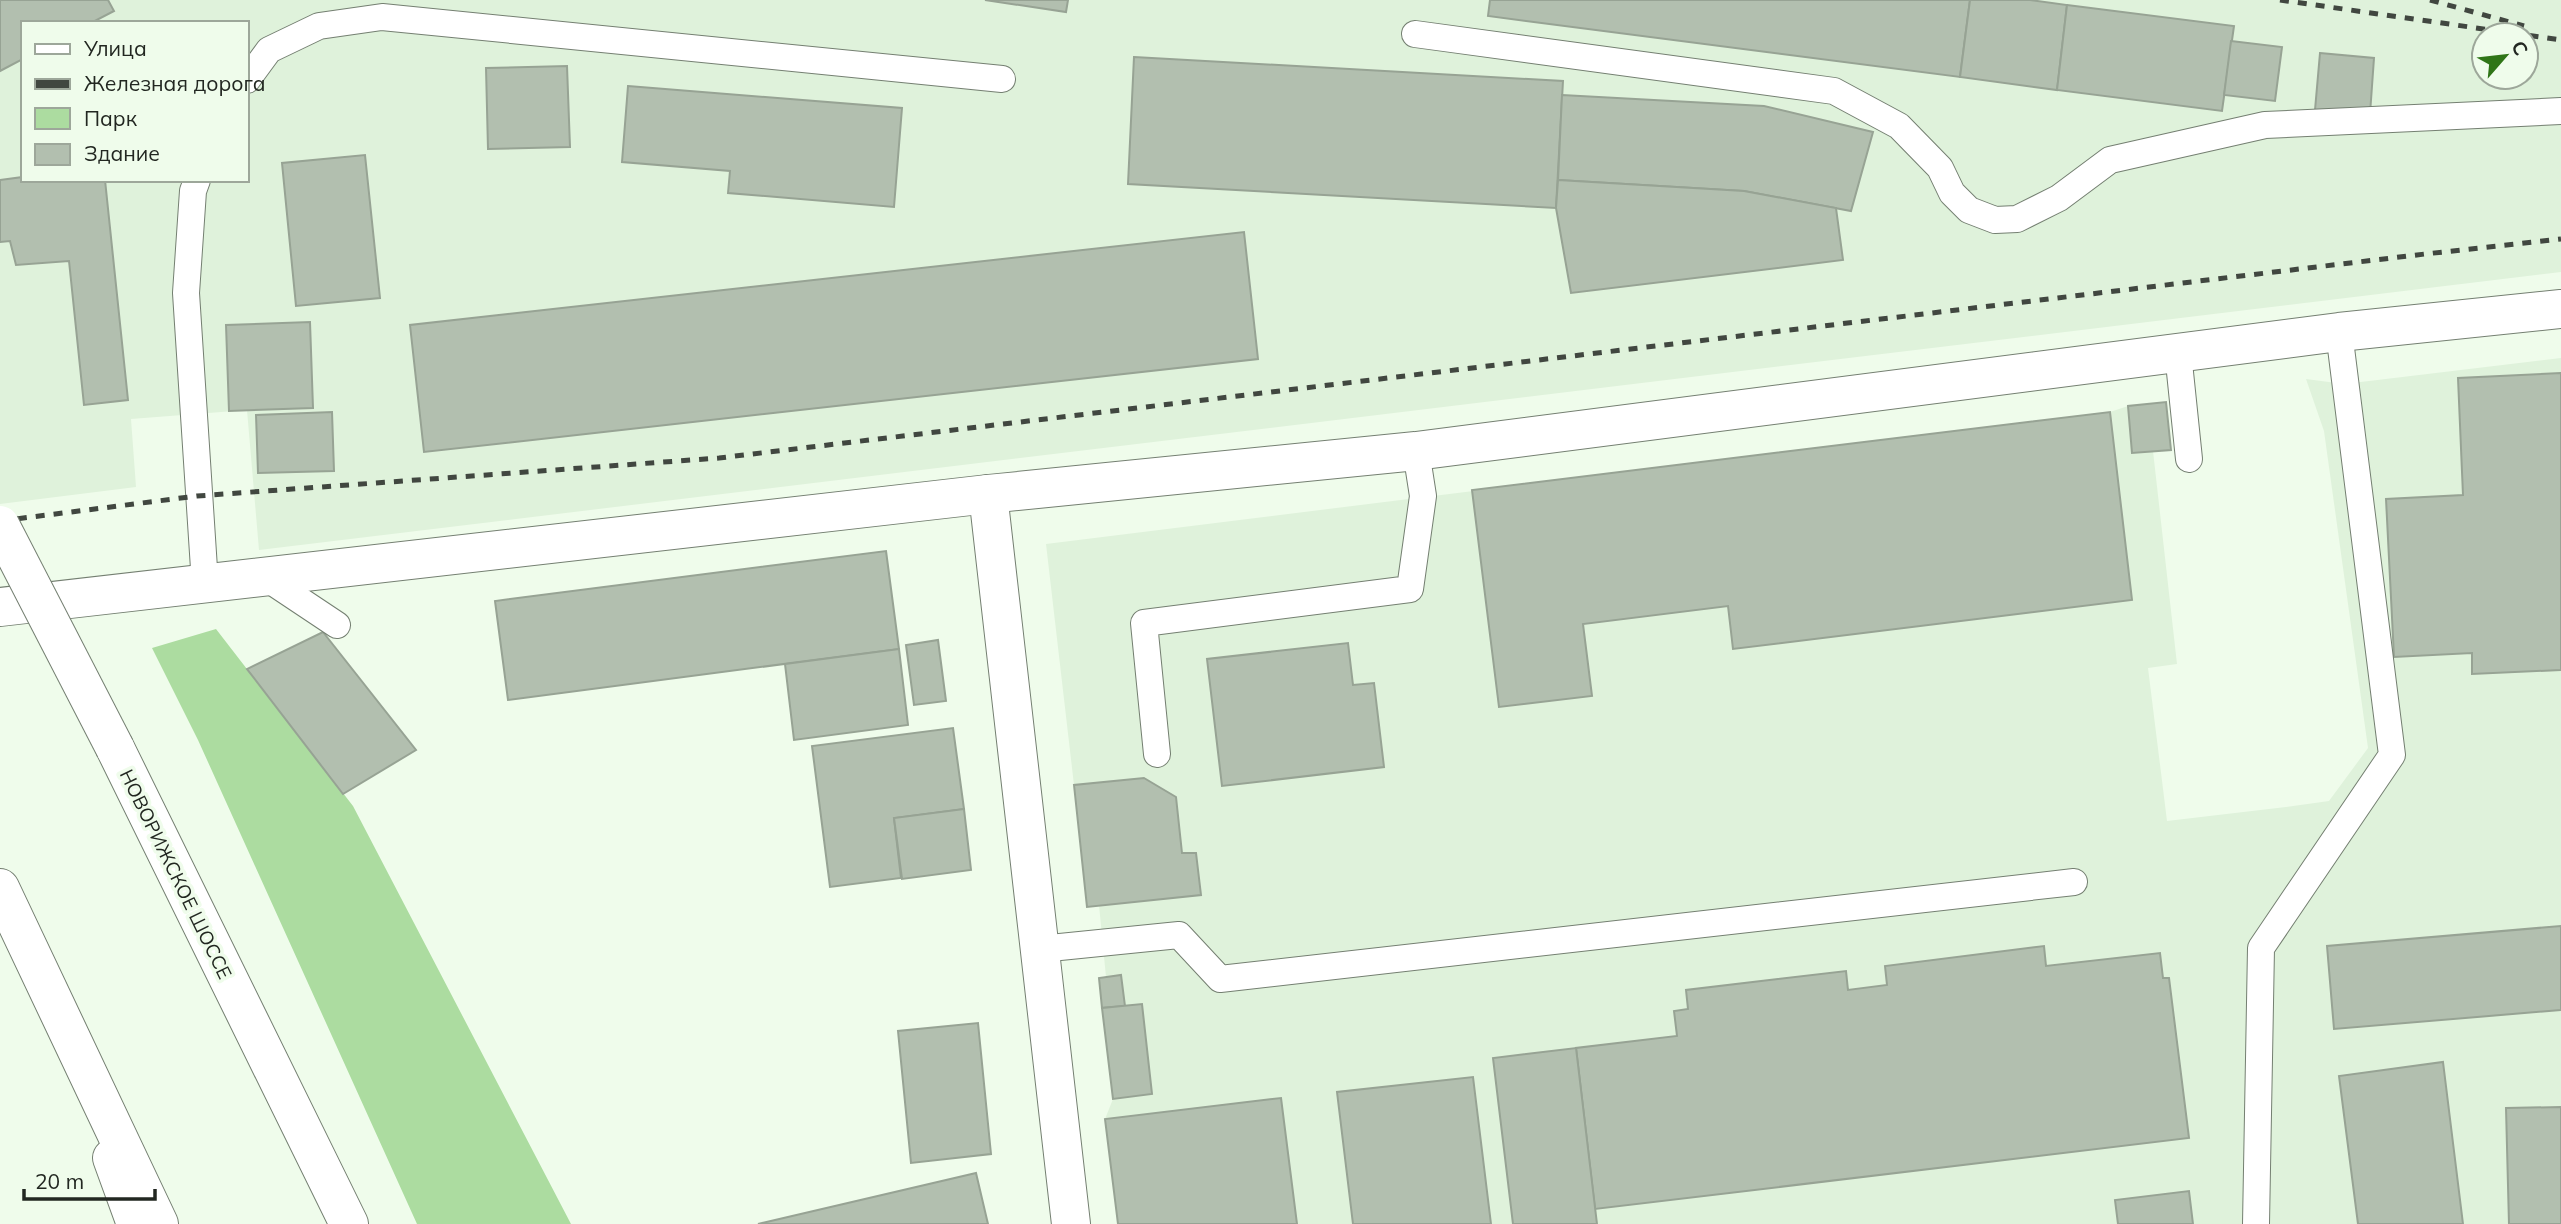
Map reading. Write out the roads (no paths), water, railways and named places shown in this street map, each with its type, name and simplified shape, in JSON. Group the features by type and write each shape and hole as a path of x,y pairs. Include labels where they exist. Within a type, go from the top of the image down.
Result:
{"main road":[{"path":"0,607 988,494 1416,451 2339,332 2561,309"},
{"path":"988,494 1071,1224"},
{"name":"НОВОРИЖСКОЕ ШОССЕ","path":"0,525 115,748 349,1224"},
{"path":"0,888 159,1224"},
{"path":"51,992 136,1224"}],"lane":[{"path":"248,79 269,50 319,26 382,17 1002,79"},
{"path":"1415,34 1833,91 1899,126 1940,168 1952,192 1969,210 1996,220 2017,219 2059,198 2110,160 2264,125 2561,111"},
{"path":"196,182 193,191 186,293 197,496 205,584"},
{"path":"2256,1224 2261,948 2392,755 2339,332"},
{"path":"2178,353 2189,459"},
{"path":"1157,754 1144,623 1410,589 1423,496 1416,451"},
{"path":"265,577 337,625"},
{"path":"1040,949 1179,934 1220,979 2074,882"}],"railway":[{"path":"2280,0 2561,40"},
{"path":"2430,0 2506,21"},
{"path":"0,521 197,496 719,458 2561,239"}]}
